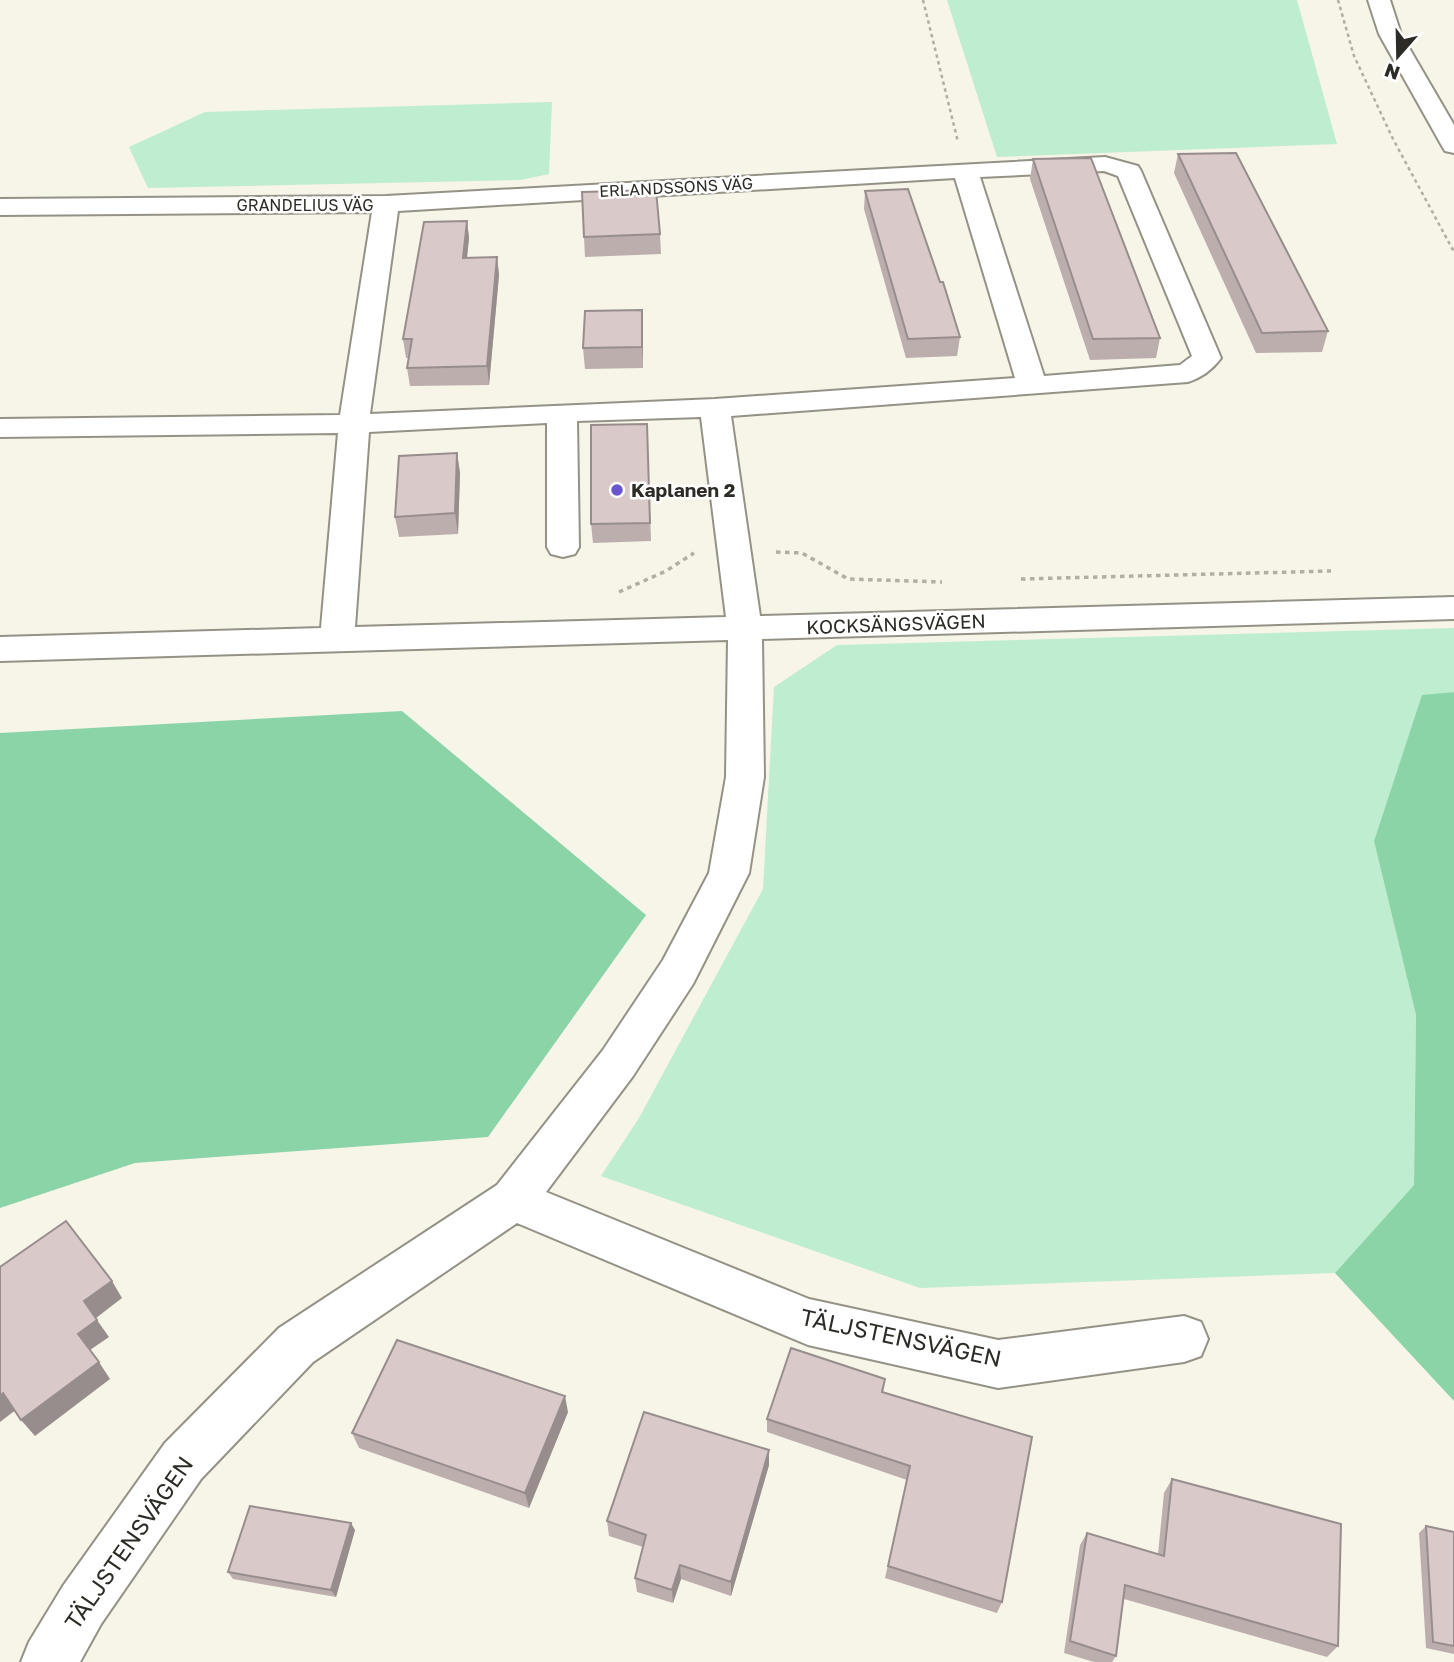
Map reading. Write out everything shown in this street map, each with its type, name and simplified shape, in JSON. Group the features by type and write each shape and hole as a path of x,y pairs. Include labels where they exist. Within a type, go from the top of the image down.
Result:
{"street":[{"path":"1379,0 1390,34 1452,140"},
{"name":"ERLANDSSONS VÄG","path":"354,425 562,413 715,408 1032,386 1188,373 1207,358 1129,171 1105,164 386,204"},
{"path":"965,170 1032,386"},
{"name":"GRANDELIUS VÄG","path":"0,207 386,204 354,425 337,638"},
{"path":"715,408 745,629"},
{"path":"562,413 563,547"},
{"path":"0,428 354,425"},
{"name":"KOCKSÄNGSVÄGEN","path":"0,649 1454,608"},
{"name":"TÄLJSTENSVÄGEN","path":"49,1662 82,1605 183,1461 296,1345 513,1200 618,1063 678,972 729,873 745,777 745,629"},
{"name":"TÄLJSTENSVÄGEN","path":"513,1200 808,1322 998,1364 1184,1339"}],"path":[{"path":"923,0 965,170"},
{"path":"1338,0 1354,56 1394,139 1454,251"},
{"path":"617,592 666,571 690,553 734,549 802,553 848,579 944,582"},
{"path":"1013,580 1344,571"}],"green space":[{"path":"947,0 1297,0 1337,144 997,157"},
{"path":"552,102 549,174 520,180 148,188 129,147 205,112"},
{"path":"1454,628 1454,692 1422,696 1374,841 1416,1015 1414,1185 1335,1273 920,1288 601,1176 639,1118 763,889 774,687 837,645"},
{"path":"1454,692 1454,1401 1335,1273 1414,1185 1416,1015 1374,841 1422,695"},
{"path":"402,711 646,915 488,1137 135,1163 0,1208 0,733"}],"building":[{"path":"1236,153 1328,331 1262,333 1178,154"},
{"path":"1091,158 1160,338 1093,339 1033,159"},
{"path":"908,189 940,282 943,282 960,337 908,339 865,191"},
{"path":"656,190 660,234 584,237 582,192"},
{"path":"467,221 463,258 497,257 487,366 407,368 412,339 403,339 424,222"},
{"path":"642,310 642,347 583,348 585,311"},
{"name":"Kaplanen 2","path":"647,424 650,523 591,524 591,425"},
{"path":"457,453 455,513 395,517 399,456"},
{"path":"66,1221 112,1281 84,1301 97,1320 78,1334 99,1362 21,1420 3,1393 0,1396 0,1267"},
{"path":"397,1340 565,1396 525,1493 352,1433"},
{"path":"791,1348 885,1379 882,1392 1032,1437 1002,1602 888,1566 910,1466 767,1419"},
{"path":"644,1412 769,1450 731,1582 680,1565 672,1590 635,1578 646,1535 607,1521"},
{"path":"1172,1479 1341,1524 1338,1646 1125,1585 1116,1656 1070,1641 1087,1533 1164,1556"},
{"path":"250,1506 351,1523 331,1590 228,1572"},
{"path":"1426,1526 1454,1532 1454,1646 1433,1642"}],"place":[{"name":"Kaplanen 2","path":"617,490"}]}
